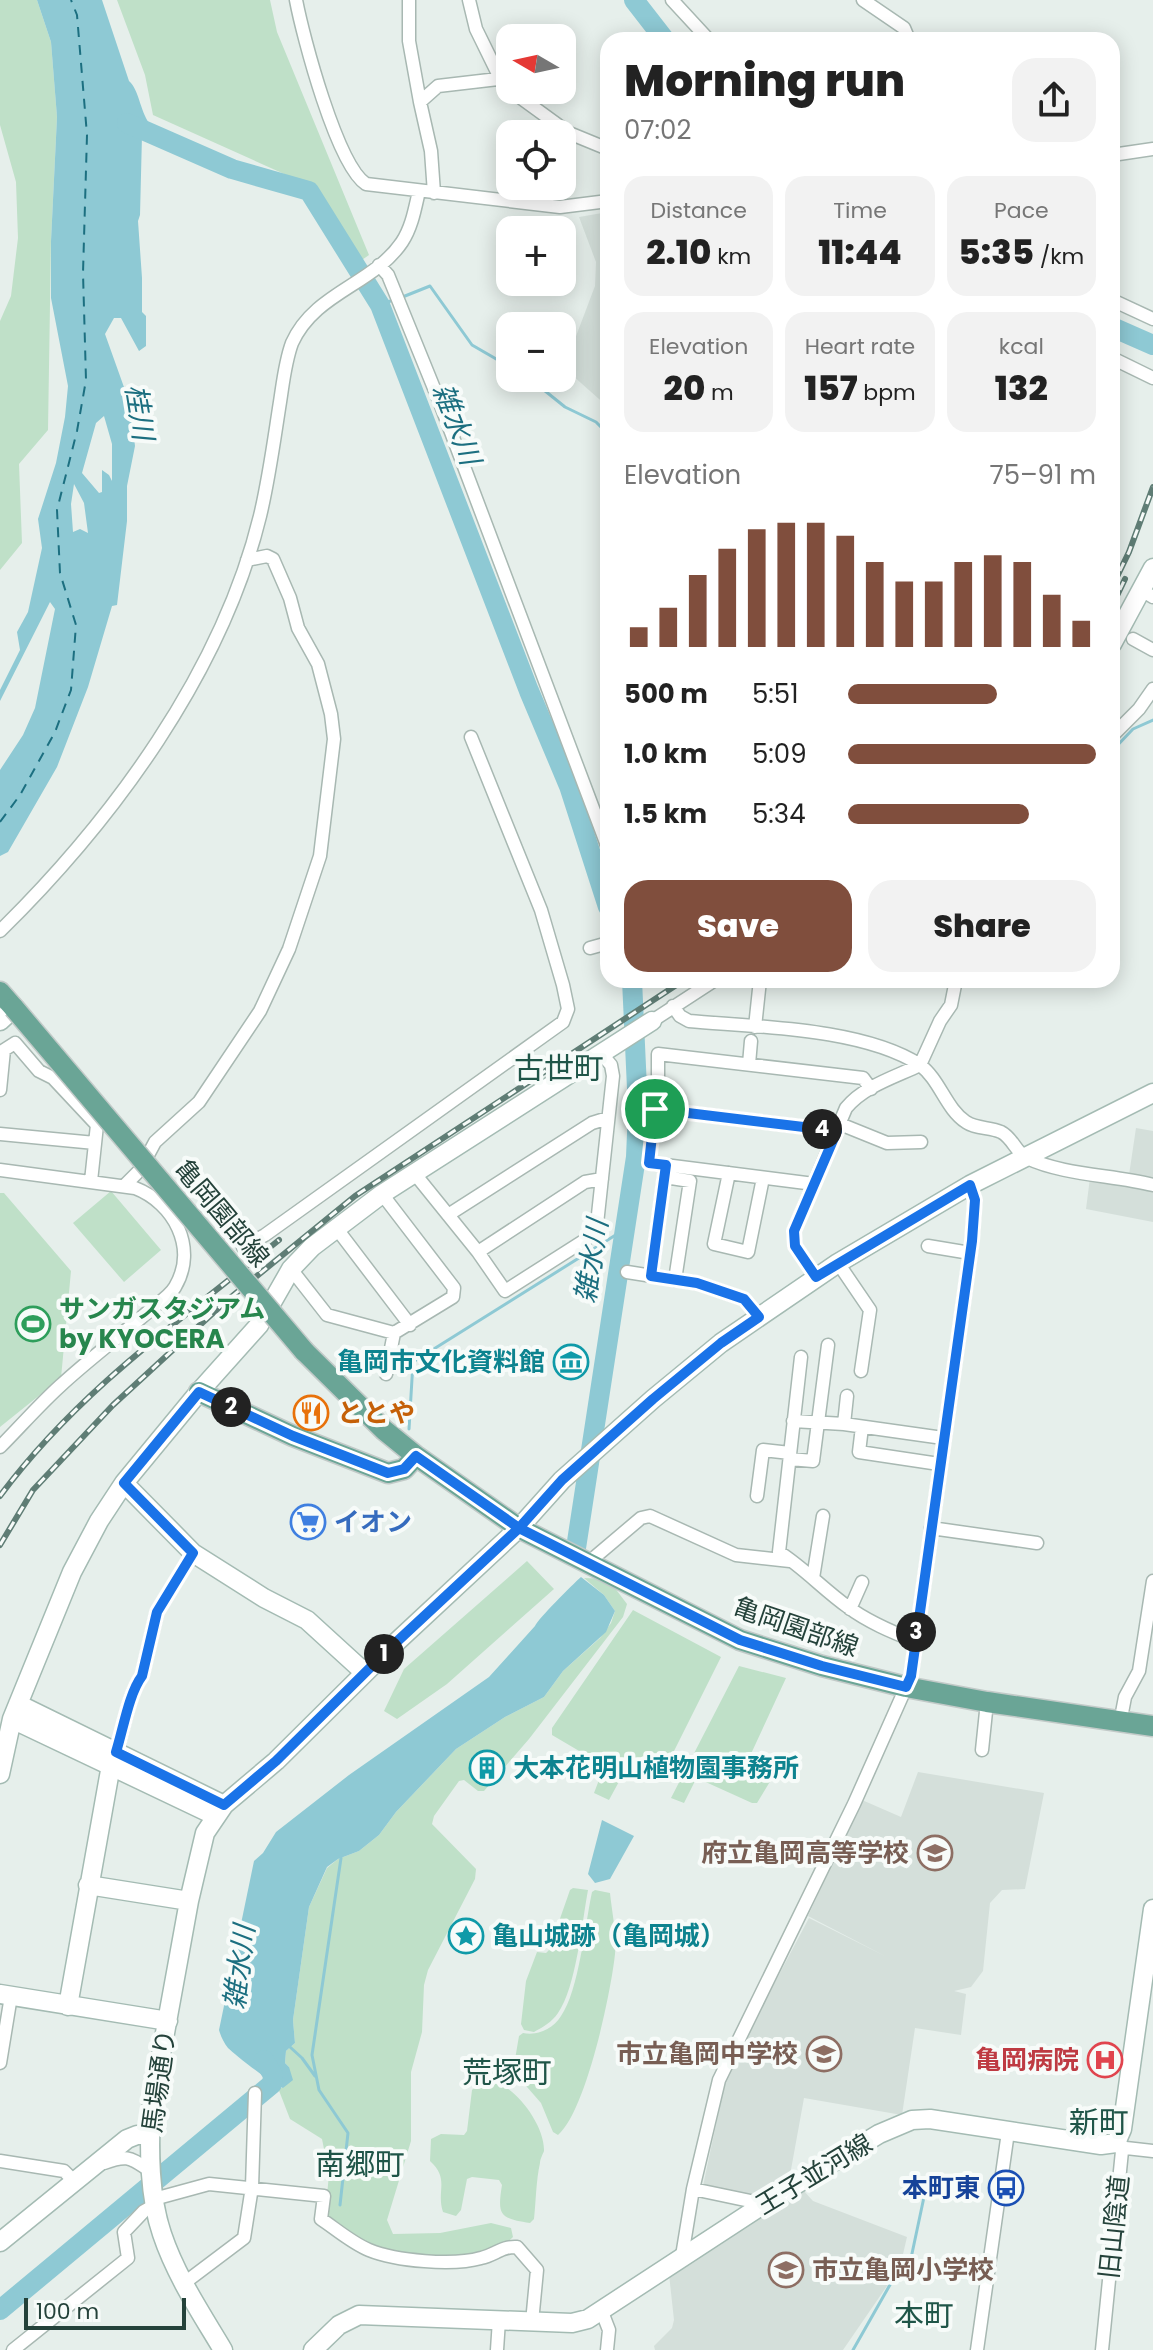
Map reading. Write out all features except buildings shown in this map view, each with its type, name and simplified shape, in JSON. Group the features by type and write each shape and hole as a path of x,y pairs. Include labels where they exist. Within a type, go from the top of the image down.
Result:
{"main road":[{"name":"亀岡園部線","path":"0,992 7,1014 343,1392 416,1456 519,1528 740,1640 822,1666 906,1687 987,1702 1153,1726"},
{"path":"199,1392 293,1436 388,1473 404,1469 416,1456"}],"street":[{"path":"296,0 317,79 358,179 366,184 560,207 600,202"},
{"path":"409,0 409,41 431,151 434,193"},
{"path":"469,0 476,29 496,74"},
{"path":"672,0 702,32"},
{"path":"863,0 906,32"},
{"path":"420,102 438,86 496,79"},
{"path":"529,104 569,133 600,146"},
{"path":"1120,154 1153,149"},
{"path":"0,931 88,836 170,721 220,627 247,560 260,516 292,344 306,320 327,300 379,265 401,243 412,223 419,191"},
{"path":"379,265 388,275 440,403 600,827"},
{"path":"1120,304 1153,319"},
{"path":"1120,362 1153,378"},
{"path":"125,1185 140,1170 155,1142 199,1102 260,1011 289,949 320,856 334,739 331,714 318,664 298,628 290,598 273,559 267,556 247,560"},
{"path":"1120,633 1148,594 1153,568"},
{"path":"1133,639 1153,650"},
{"path":"1120,728 1153,689"},
{"path":"243,1247 265,1235 563,1022 568,1009 541,910 471,737"},
{"path":"590,948 600,945"},
{"path":"0,983 147,1154"},
{"path":"0,1774 15,1711 72,1572 99,1521 124,1483 259,1325 291,1269 312,1247 382,1194 702,988"},
{"path":"755,1027 759,988"},
{"path":"816,1277 795,1246 794,1231 846,1108 854,1098 920,1065 940,1021 951,1005 954,988"},
{"path":"673,1006 680,1016 689,1021 860,1040 899,1052 930,1072 958,1115 966,1122 1000,1132 1010,1139 1023,1157 1153,1185"},
{"path":"749,1064 751,1041"},
{"path":"0,1090 4,1050 15,1043 39,1071 53,1078 97,1125 91,1181"},
{"path":"415,1174 505,1291 596,1233 613,1076 611,1065 600,1052"},
{"path":"675,1280 690,1181 649,1163 658,1054 863,1078 871,1089"},
{"path":"15,1711 220,1810 276,1761 364,1672 519,1528 562,1480 721,1343 838,1263 970,1185 1153,1093"},
{"path":"655,1109 838,1127 887,1143 921,1142"},
{"path":"448,1215 592,1123 608,1118"},
{"path":"0,1134 95,1143"},
{"path":"0,1170 125,1185 151,1196 181,1232 185,1246 184,1264 174,1290 60,1386 0,1447"},
{"path":"140,1170 219,1262 249,1253 265,1243 265,1235"},
{"path":"665,1171 729,1173 814,1184"},
{"path":"651,1276 665,1171"},
{"path":"729,1173 714,1244 748,1252 763,1178"},
{"path":"478,1252 585,1182 602,1179"},
{"path":"682,2256 693,2189 719,2080 854,1804 911,1676 970,1253 975,1200 970,1185"},
{"path":"291,1269 327,1315 394,1333 453,1297 454,1288 382,1194"},
{"path":"337,1229 410,1325"},
{"path":"928,1246 970,1253"},
{"path":"838,1263 870,1310 861,1371"},
{"path":"627,1272 697,1283 744,1299 759,1317"},
{"path":"386,1374 394,1333"},
{"path":"757,1496 763,1450 813,1461 828,1345"},
{"path":"801,1357 779,1552 850,1609 881,1627 915,1641"},
{"path":"844,1424 847,1396"},
{"path":"793,1421 844,1424 943,1438"},
{"path":"862,1427 859,1452 939,1464"},
{"path":"124,1483 193,1553 264,1598 307,1620 364,1672"},
{"path":"589,1562 631,1525 650,1516 736,1555 794,1561"},
{"path":"813,1578 823,1516"},
{"path":"931,1528 1037,1543"},
{"path":"68,2006 88,1885 114,1758 130,1700 135,1684 142,1676 157,1612 193,1553"},
{"path":"1120,1723 1125,1697 1139,1671 1153,1581"},
{"path":"850,1609 862,1582"},
{"path":"982,1750 987,1702"},
{"name":"馬場通り","path":"220,1810 205,1833 189,1901 151,2110 150,2135 154,2200 162,2234 183,2284 223,2350"},
{"path":"88,1885 189,1901"},
{"path":"1116,2143 1122,2129 1153,1909"},
{"path":"0,2063 5,1995 168,2021"},
{"path":"183,2284 244,2238 252,2187 255,2093"},
{"name":"王子並河線","path":"313,2350 339,2325 359,2315 572,2323 602,2312 764,2204 879,2134 912,2120 930,2119 1101,2145 1116,2143"},
{"path":"977,2350 1008,2132"},
{"path":"0,2242 127,2139 150,2135"},
{"name":"旧山陰道","path":"1116,2143 1126,2148 1153,2151"},
{"name":"旧山陰道","path":"1102,2350 1122,2151 1116,2143"},
{"path":"97,2164 127,2157 152,2174"},
{"path":"0,2161 64,2171 75,2182"},
{"path":"13,2350 128,2258 124,2232 154,2200 209,2184 324,2196 321,2219 365,2248 384,2255 453,2261 482,2258 507,2246 517,2247 537,2270 532,2322"},
{"path":"693,2189 764,2204"},
{"path":"602,2312 609,2330 607,2350"},
{"path":"497,2350 499,2320"}],"shaded area":[{"path":"600,213 600,400 576,379 576,336 595,286 596,262 579,217"},
{"path":"1136,1128 1153,1131 1153,1222 1086,1209 1091,1170 1129,1175"},
{"path":"918,1772 1044,1793 1025,1889 1002,1890 990,1903 983,1971 971,1987 954,1991 966,1994 961,2035 915,2028 902,2115 804,2098 788,2186 767,2199 703,2186 727,2073 809,1918 885,1956 808,1916 862,1800 901,1817"},
{"name":"市立亀岡小学校","path":"803,2190 813,2201 907,2237 900,2267 843,2350 655,2350 654,2346 672,2328 674,2320 669,2274"}],"green space":[{"path":"0,0 37,0 51,42 57,117 51,241 48,430 19,464 22,543 0,570 0,321 11,296 18,238 16,182 0,125"},
{"path":"117,0 270,0 277,32 369,255 359,262 311,186 153,115 145,75"},
{"path":"111,1191 161,1250 124,1282 73,1223"},
{"name":"サンガスタジアム by KYOCERA","path":"0,1193 4,1193 71,1271 61,1378 0,1427"},
{"path":"527,1561 554,1589 447,1684 397,1719 384,1711 404,1669"},
{"path":"584,1578 608,1579 627,1604 623,1617 529,1739 484,1791 478,1791 464,1780 459,1781 434,1816 432,1824 476,1869 475,1879 428,1970 424,1985 422,2032 411,2072 411,2141 387,2220 393,2234 440,2233 491,2223 511,2228 513,2237 487,2251 468,2255 429,2257 392,2253 358,2239 325,2217 329,2174 322,2139 290,2119 278,2088 283,2088 289,2067 285,2063 286,2051 295,2043 293,2020 309,1907 327,1868 338,1859 359,1851 379,1835 396,1812 456,1749 505,1717 544,1697 563,1671 600,1638 615,1611 604,1595"},
{"path":"633,1610 721,1657 665,1769 637,1763 628,1765 609,1800 594,1793 603,1765 552,1735 552,1728"},
{"path":"739,1666 786,1678 750,1756 751,1761 774,1775 757,1803 699,1779 696,1779 684,1803 671,1798"},
{"path":"573,1888 588,1890 569,1988 553,2019 534,2032 524,2030 521,2024 526,1981 537,1952 546,1953 549,1950"},
{"path":"592,1892 610,1893 615,1939 613,1972 587,2077 568,2122 558,2135 553,2132 541,2103 513,2071 519,2036 549,2028 558,2021 567,2005 577,1974"},
{"path":"495,2082 521,2101 535,2120 543,2141 534,2219 530,2223 503,2214 499,2180 467,2179 461,2210 456,2216 443,2212 441,2180 430,2161 431,2139 441,2134 464,2135 472,2090 476,2086"}],"water":[{"path":"37,0 102,0 129,81 149,123 148,128 174,141 156,133 142,135 138,221 146,346 139,351 121,318 114,318 105,334 130,404 135,446 127,486 127,521 117,605 112,606 88,687 57,767 8,852 0,856 0,770 23,735 35,708 55,609 50,602 0,701 0,690 20,650 17,632 28,612 42,548 38,519 56,463 68,386 51,298 57,117 51,42","holes":["104,416 112,444 112,481 102,470 102,492 99,493 82,473 96,423","74,484 84,503 88,533 80,529 73,532 71,504"]},
{"path":"581,1577 604,1595 615,1611 606,1632 563,1671 544,1697 505,1717 456,1749 396,1812 379,1835 359,1851 327,1867 309,1907 293,2020 295,2043 286,2051 285,2063 293,2080 283,2088 279,2086 228,2048 219,2030 254,1861 276,1832 349,1775 489,1677"},
{"path":"602,1820 634,1836 610,1879 595,1883 588,1874"}],"waterway":[{"path":"634,0 659,32"},
{"name":"雑水川","path":"127,123 232,169 309,191 380,305 529,691 569,786 600,882"},
{"path":"400,298 430,286 472,345 496,359"},
{"path":"380,305 393,300"},
{"path":"1120,331 1153,345"},
{"path":"546,392 565,407 600,426"},
{"path":"1120,743 1133,729 1153,720"},
{"name":"雑水川","path":"576,1548 636,1157 638,1110 632,988"},
{"path":"409,1429 413,1362 622,1231"},
{"path":"340,2205 348,2133 319,2090 312,2055 341,1858"},
{"path":"290,2047 315,2076"},
{"name":"雑水川","path":"0,2310 272,2084 273,2075 264,2060"},
{"path":"853,2350 891,2283 904,2275 910,2263 924,2197"}],"ferry route":[{"path":"0,822 20,795 55,732 71,690 76,625 60,573 57,510 86,380 83,273 87,135 77,15 71,0"}],"railway":[{"path":"1120,571 1153,487"},
{"path":"1120,589 1125,579"},
{"path":"0,1545 33,1490 113,1405 225,1302 355,1196 672,988"},
{"path":"0,1496 30,1458 96,1390 279,1240"}],"place":[{"name":"サンガスタジアム by KYOCERA","path":"33,1324"},
{"name":"亀岡市文化資料館","path":"571,1362"},
{"name":"ととや","path":"311,1413"},
{"name":"イオン","path":"308,1522"},
{"name":"大本花明山植物園事務所","path":"487,1768"},
{"name":"府立亀岡高等学校","path":"935,1853"},
{"name":"亀山城跡（亀岡城）","path":"466,1936"},
{"name":"市立亀岡中学校","path":"824,2054"},
{"name":"亀岡病院","path":"1105,2060"},
{"name":"本町東","path":"1006,2188"},
{"name":"市立亀岡小学校","path":"786,2270"}],"district":[{"name":"古世町","path":"559,1069"},
{"name":"荒塚町","path":"507,2073"},
{"name":"新町","path":"1099,2123"},
{"name":"南郷町","path":"360,2165"},
{"name":"本町","path":"924,2316"}],"route":[{"path":"655,1109 649,1163 666,1165 651,1276 697,1283 744,1299 759,1317 721,1343 653,1399 562,1480 519,1528 389,1649 276,1761 224,1805 116,1752 135,1684 142,1676 157,1612 193,1553 124,1483 199,1392 293,1436 388,1473 404,1469 416,1456 519,1528 740,1640 822,1666 906,1687 911,1676 972,1241 975,1200 970,1185 816,1277 795,1246 794,1231 837,1131 655,1109"}],"water label":[{"name":"桂川","path":"140,412"}]}
